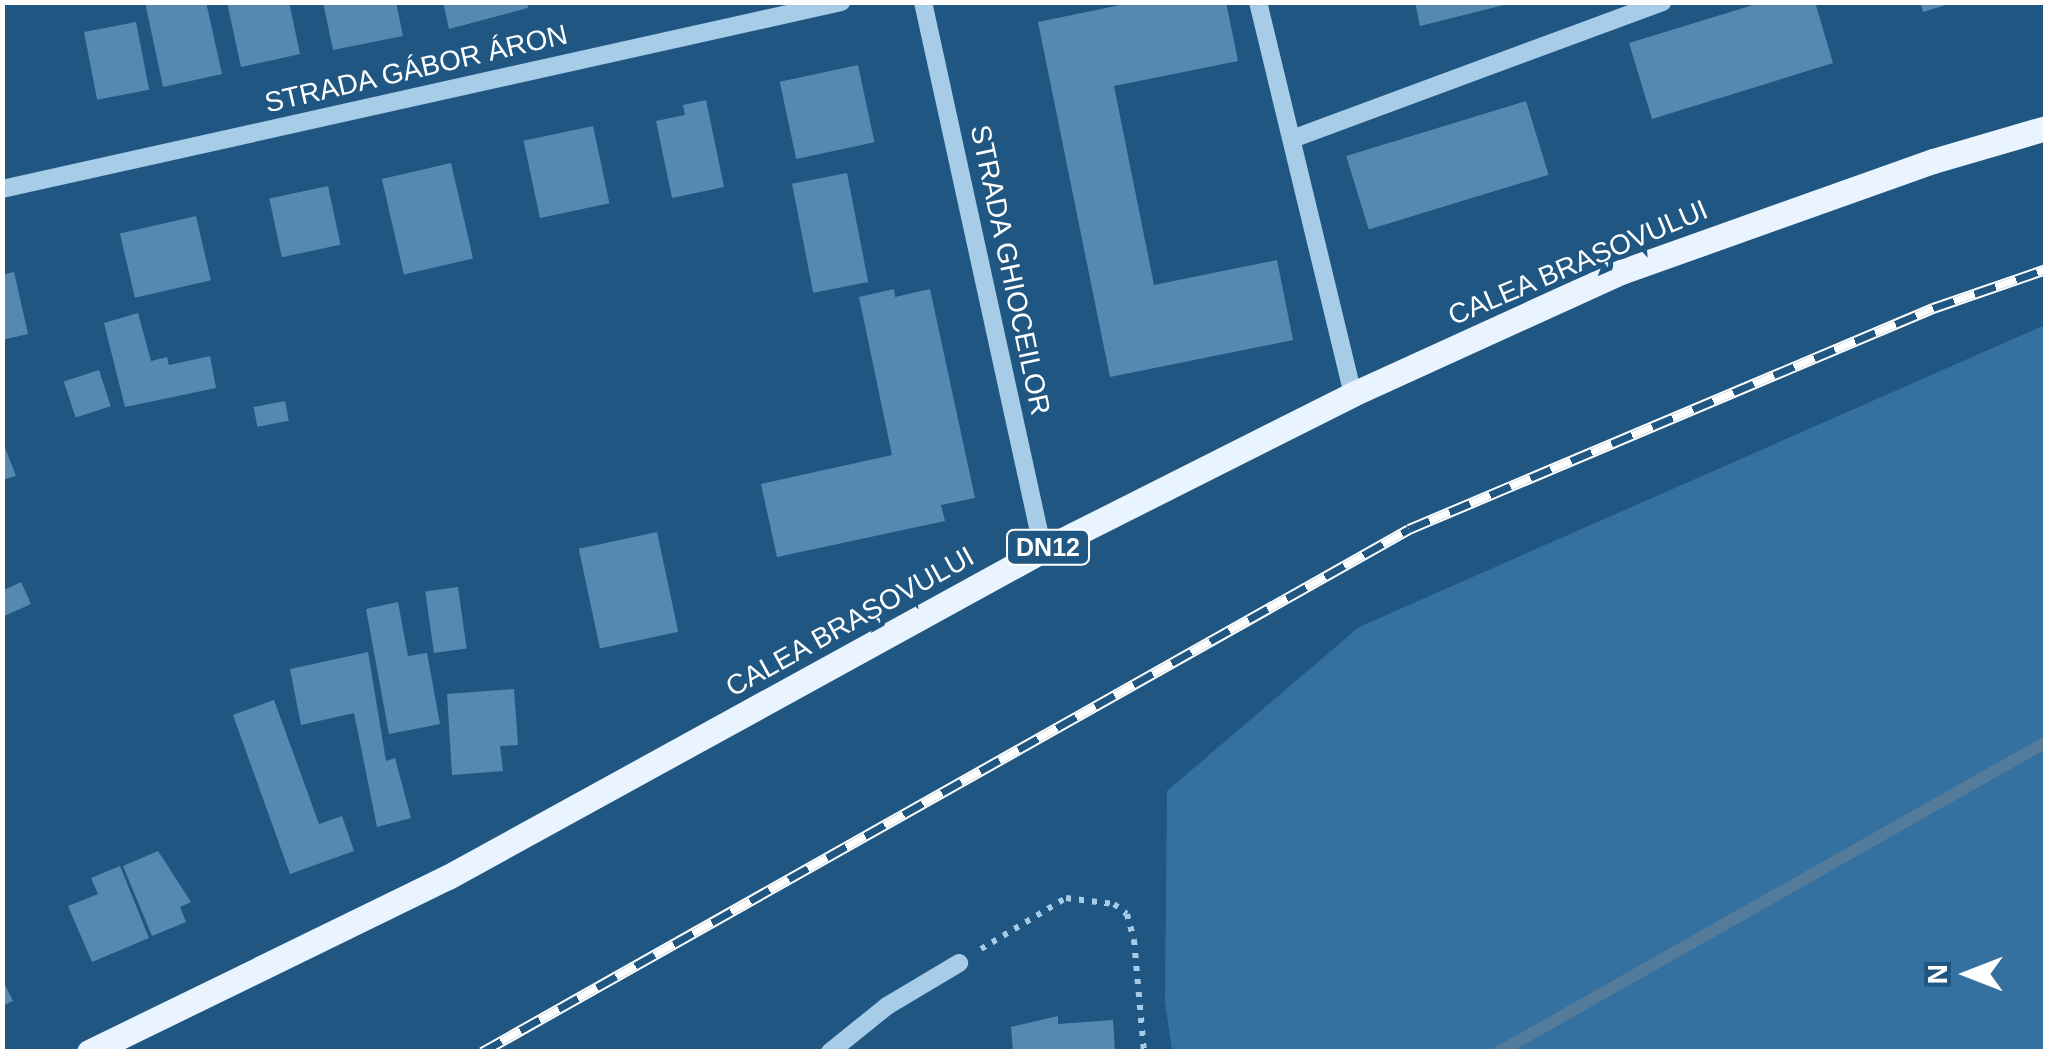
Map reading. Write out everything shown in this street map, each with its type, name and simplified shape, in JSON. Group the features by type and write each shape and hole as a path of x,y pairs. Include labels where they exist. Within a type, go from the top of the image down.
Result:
{"main road":[{"name":"CALEA BRAȘOVULUI","path":"89,1052 448,877 1043,550 1353,394 1621,272 1933,160 2046,128"}],"street":[{"name":"STRADA GÁBOR ÁRON","path":"2,189 841,2"},
{"name":"STRADA GHIOCEILOR","path":"923,2 1043,550"},
{"path":"1258,2 1353,394"},
{"path":"1292,138 1662,2"},
{"path":"830,1052 887,1006 959,963"}],"path":[{"path":"959,963 1066,898 1114,904 1128,914 1134,940 1144,1052"}],"shaded area":[{"path":"2045,325 2045,1051 1172,1051 1165,1001 1167,791 1359,627"}],"building":[{"path":"145,2 206,2 222,74 163,87"},
{"path":"227,2 289,2 300,54 241,67"},
{"path":"323,2 396,2 403,36 333,50"},
{"path":"443,2 527,2 528,8 449,29"},
{"path":"1135,2 1226,2 1238,61 1114,86 1154,285 1277,260 1293,340 1110,377 1038,22"},
{"path":"1415,2 1508,2 1508,4 1420,26"},
{"path":"1763,2 1815,2 1833,63 1652,119 1629,43"},
{"path":"1920,2 1952,2 1952,3 1923,12"},
{"path":"136,22 149,90 97,100 84,32"},
{"path":"858,65 874,142 796,159 780,82"},
{"path":"706,100 724,187 672,198 656,121 685,115 683,105"},
{"path":"1526,101 1549,175 1369,230 1346,156"},
{"path":"593,126 609,203 540,218 524,141"},
{"path":"451,163 473,258 404,274 382,179"},
{"path":"847,173 868,282 813,293 792,184"},
{"path":"328,186 340,245 282,257 269,198"},
{"path":"196,216 211,280 135,298 120,234"},
{"path":"14,272 28,334 2,340 2,275"},
{"path":"894,289 895,297 930,289 975,498 941,505 945,521 777,557 761,484 892,455 859,297"},
{"path":"138,313 151,361 167,357 169,365 210,356 216,388 125,407 104,323"},
{"path":"99,370 111,406 76,418 64,381"},
{"path":"285,401 289,421 257,427 254,407"},
{"path":"2,440 16,476 2,480"},
{"path":"657,532 678,632 600,648 579,549"},
{"path":"21,582 31,604 2,617 2,591"},
{"path":"458,587 467,648 434,653 425,592"},
{"path":"398,602 408,656 427,653 440,724 389,734 366,609"},
{"path":"368,652 386,761 395,758 411,818 377,827 354,713 301,725 290,669"},
{"path":"514,689 518,745 500,746 503,771 452,775 447,694"},
{"path":"274,700 319,824 342,816 354,851 290,874 233,715"},
{"path":"158,851 191,902 180,907 186,922 152,936 123,866"},
{"path":"120,866 149,938 92,962 68,906 98,894 91,878"},
{"path":"2,979 13,1001 2,1006"},
{"path":"1058,1016 1058,1024 1113,1020 1115,1052 1013,1052 1011,1027"}],"waterway":[{"path":"1499,1052 2046,742"}],"railway":[{"path":"482,1052 1409,529 1933,308 2046,269"}]}
